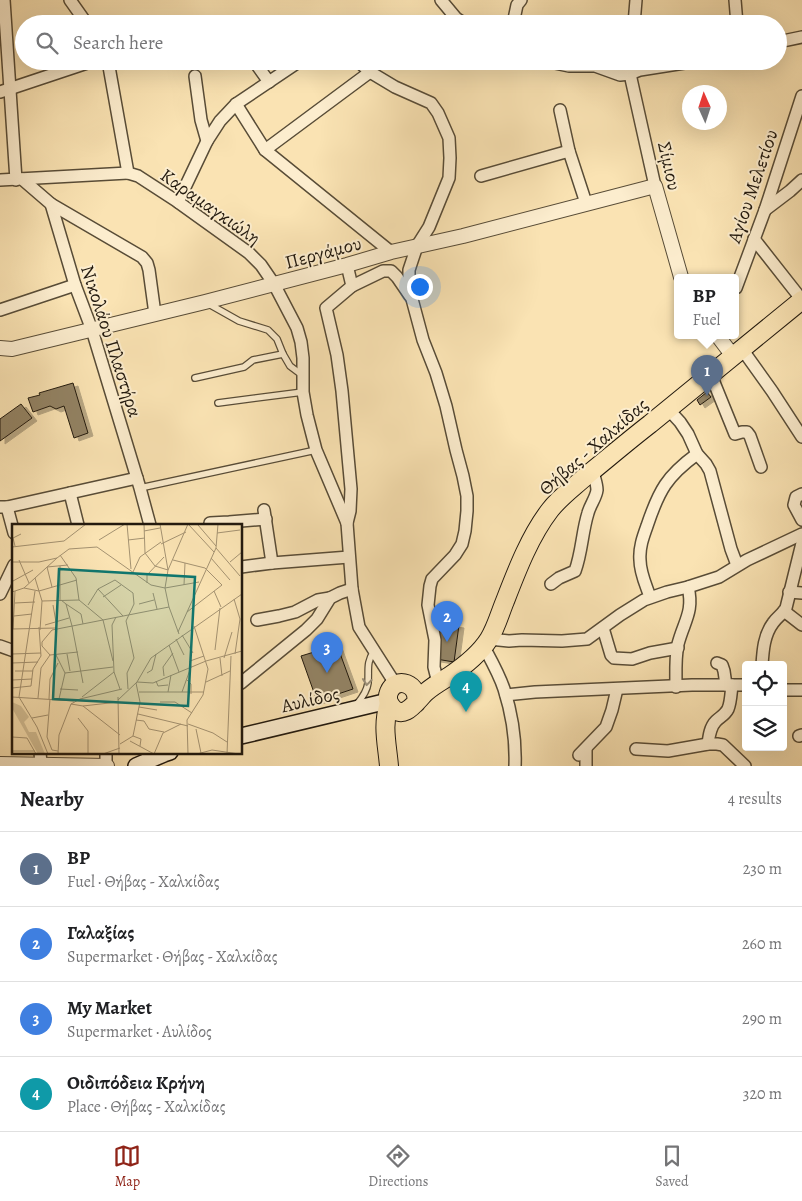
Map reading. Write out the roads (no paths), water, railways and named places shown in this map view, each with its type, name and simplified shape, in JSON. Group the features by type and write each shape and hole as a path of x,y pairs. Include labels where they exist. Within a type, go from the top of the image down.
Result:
{"main road":[{"name":"Θήβας - Χαλκίδας","path":"385,761 393,731 411,707 439,682 463,667 487,643 529,546 550,510 564,495 668,409 691,396 737,352 802,300"},
{"name":"Θήβας - Χαλκίδας","path":"395,693 439,682"},
{"path":"415,690 416,694 411,707 398,711 391,706 395,693 415,690"},
{"path":"385,761 384,730 386,712 395,693"},
{"name":"Αυλίδος","path":"242,736 351,710 395,693"},
{"path":"136,766 164,754"}],"street":[{"path":"4,0 5,91 19,179 51,204 142,257 147,263 149,270 155,314"},
{"path":"70,0 81,15"},
{"path":"441,0 454,15"},
{"path":"515,15 516,5 521,0"},
{"path":"635,15 636,0"},
{"path":"735,0 736,15"},
{"path":"787,40 802,37"},
{"path":"5,91 67,70"},
{"path":"0,180 128,173 110,70"},
{"path":"260,70 269,82"},
{"path":"178,202 207,141 220,121 236,104 287,70"},
{"path":"606,70 620,75 640,70"},
{"name":"Σίμιου","path":"630,70 654,186 680,274"},
{"path":"265,150 370,72 395,87 431,103 438,113 449,138 449,178 429,227 417,246 409,270 412,299 423,340 446,406 467,496 465,531 462,544 455,555 432,579 430,586 428,605 434,640 434,667 439,682"},
{"path":"194,76 201,120 207,141"},
{"name":"Αγίου Μελετίου","path":"739,280 765,210 802,96"},
{"path":"236,104 265,150 391,252"},
{"path":"560,110 569,151 586,203"},
{"path":"481,176 569,151"},
{"name":"Καραμαγκιώλη","path":"128,173 138,176 178,202 249,253 261,265 274,284 297,328 302,350 303,392 307,415 316,450 347,523"},
{"path":"765,210 802,180"},
{"name":"Περγάμου","path":"4,350 205,302 391,252 463,236 654,186"},
{"name":"Νικολάου Πλαστήρα","path":"51,204 74,285 92,330 150,524"},
{"path":"754,239 802,300"},
{"path":"347,265 352,286"},
{"path":"395,693 374,651 359,627 352,589 347,523 350,511 350,489 343,401 337,354 326,308 352,286 384,271 391,271 397,276 412,299"},
{"path":"0,310 74,285"},
{"path":"722,339 737,352 772,391 802,437"},
{"path":"708,380 735,434 747,432 750,436 761,467"},
{"path":"668,409 688,434 697,454 706,464 712,476 737,566"},
{"path":"650,597 640,566 642,540 661,490 672,475 697,454"},
{"path":"551,584 575,571 582,550 588,514 597,493 593,471"},
{"path":"12,528 4,507 70,493 138,483"},
{"path":"70,493 78,524"},
{"path":"802,494 796,497 794,505 802,520"},
{"path":"210,523 229,522 265,515 272,563"},
{"path":"515,766 514,737 510,711 504,688 487,643 522,640 578,641 587,639 620,615 650,597 719,576 746,560 802,534"},
{"path":"762,661 763,648 768,631 773,622 786,608 802,543"},
{"path":"242,567 349,557"},
{"path":"0,594 12,568"},
{"path":"676,687 678,648 691,608 688,587"},
{"path":"257,620 295,612 318,600 330,598 352,589"},
{"path":"789,592 802,593"},
{"path":"242,682 318,619 330,598"},
{"path":"784,611 802,625"},
{"path":"603,628 611,655 614,658 632,659 650,653 678,648"},
{"path":"0,646 12,651"},
{"path":"708,744 708,737 712,727 722,717 728,707 729,685 722,665 717,663"},
{"path":"506,695 618,688 742,685"},
{"path":"586,766 582,752 606,727 618,688"},
{"path":"787,690 802,690"},
{"path":"636,749 668,751 717,744 722,745 745,766"},
{"path":"0,764 40,758 107,766"}],"lane":[{"path":"205,302 239,321 268,330 277,339 290,366 302,375"},
{"path":"195,378 244,367 253,360 283,354"},
{"path":"218,403 303,392"},
{"path":"138,483 316,450"},
{"path":"351,710 366,693 368,665 374,651"}],"place":[{"name":"BP","path":"707,396"},
{"name":"Γαλαξίας","path":"447,642"},
{"name":"My Market","path":"327,673"},
{"name":"Οιδιπόδεια Κρήνη","path":"466,712"}]}
